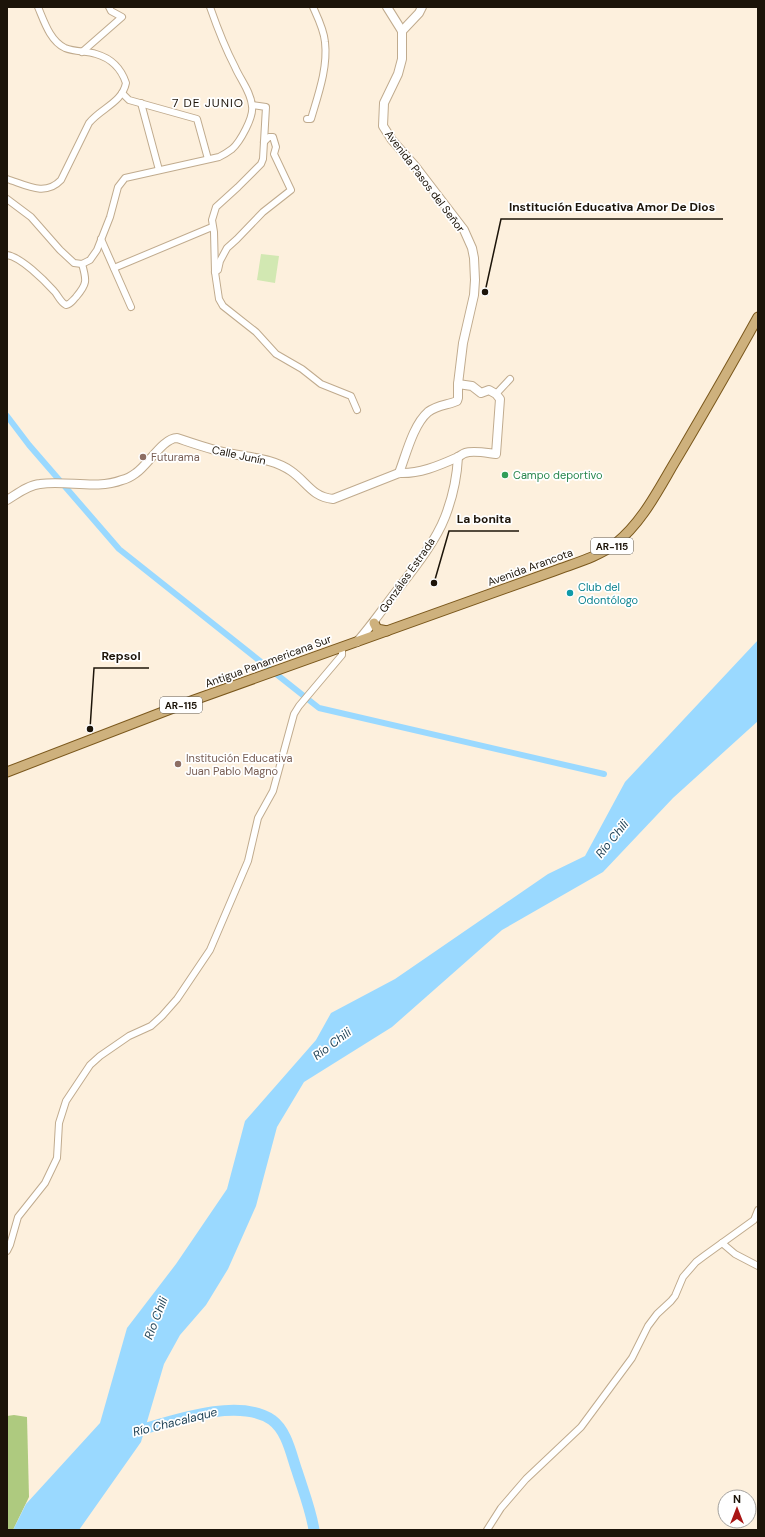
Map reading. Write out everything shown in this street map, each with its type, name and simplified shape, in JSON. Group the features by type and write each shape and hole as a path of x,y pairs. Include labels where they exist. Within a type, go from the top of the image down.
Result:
{"main road":[{"name":"Avenida Arancota","path":"357,642 598,554 615,544 630,530 647,508 758,318"},
{"path":"374,623 378,629 387,631"},
{"name":"Antigua Panamericana Sur","path":"7,772 194,700 357,642"}],"street":[{"path":"7,179 36,188 46,189 55,186 61,180 89,123 95,115 113,103 122,93 126,83 119,69 109,59 96,54 65,48 56,41 47,28 38,7"},
{"path":"82,52 122,17 111,11 109,7"},
{"path":"7,199 30,217 74,263 82,264 90,260 97,250 110,217 118,187 125,178 219,157 232,149 240,139 252,114 252,105 244,83 215,23 210,7"},
{"path":"307,119 311,119 323,74 326,43 313,7"},
{"path":"387,7 402,31 419,13 422,7"},
{"name":"Avenida Pasos del Señor","path":"398,473 416,428 428,412 439,406 457,401 463,343 474,295 475,280 474,258 469,240 458,222 415,166 392,140 383,126 384,103 398,74 402,59 402,31"},
{"path":"122,93 130,100 198,119 208,159"},
{"path":"141,103 159,170"},
{"path":"252,105 266,107 261,164 216,207 213,213 212,227 214,232 215,272 219,299 223,306 256,332 276,354 302,369 322,384 351,396 357,410"},
{"path":"215,272 218,270 220,261 227,248 237,240 263,212 292,190 274,154 276,147 273,137 269,137 264,142"},
{"path":"114,268 212,227"},
{"path":"101,239 130,307"},
{"path":"7,255 16,257 23,262 53,290 62,303 66,305 72,303 86,284 86,277 82,264"},
{"path":"458,384 472,386 481,393 489,390 496,394 510,379"},
{"name":"Calle Junín","path":"7,500 28,487 40,484 103,485 122,480 137,473 172,438 177,438 232,454 265,459 292,471 323,498 333,499 398,473 408,474 432,468 458,458 465,453 473,452 496,454 500,399 496,394"},
{"name":"Gonzáles Estrada","path":"357,642 374,623 425,552 442,524 446,516 457,473 458,458"},
{"path":"7,1251 18,1217 45,1182 57,1158 59,1123 66,1101 90,1065 100,1056 129,1036 151,1026 162,1016 177,999 210,950 248,861 258,818 273,791 294,714 298,706 342,655 342,647"},
{"path":"487,1530 501,1508 526,1479 581,1427 632,1358 648,1326 657,1314 667,1306 675,1296 683,1277 696,1262 754,1220 758,1210"},
{"path":"722,1243 734,1254 758,1266"}],"green space":[{"path":"261,254 279,256 275,283 257,280"},
{"path":"14,1415 27,1417 29,1497 13,1530 7,1530 7,1416"}],"water":[{"name":"Río Chili","path":"758,640 758,721 673,798 603,872 502,930 392,1027 304,1082 277,1127 256,1206 228,1269 206,1305 180,1335 164,1364 141,1442 79,1530 13,1530 26,1504 100,1423 127,1328 176,1264 227,1189 245,1121 316,1040 331,1013 395,979 548,874 585,856 625,782"}],"waterway":[{"path":"7,416 29,445 119,549 319,708 604,774"},
{"name":"Río Chacalaque","path":"130,1433 182,1418 221,1411 240,1410 257,1413 272,1420 281,1430 288,1443 309,1508 314,1530"}],"place":[{"name":"Institución Educativa Amor De Dios","path":"485,292"},
{"name":"Futurama","path":"143,457"},
{"name":"Campo deportivo","path":"505,475"},
{"name":"La bonita","path":"434,583"},
{"name":"Club del Odontólogo","path":"570,593"},
{"name":"Repsol","path":"90,729"},
{"name":"Institución Educativa Juan Pablo Magno","path":"178,764"}],"district":[{"name":"7 DE JUNIO","path":"208,103"}]}
